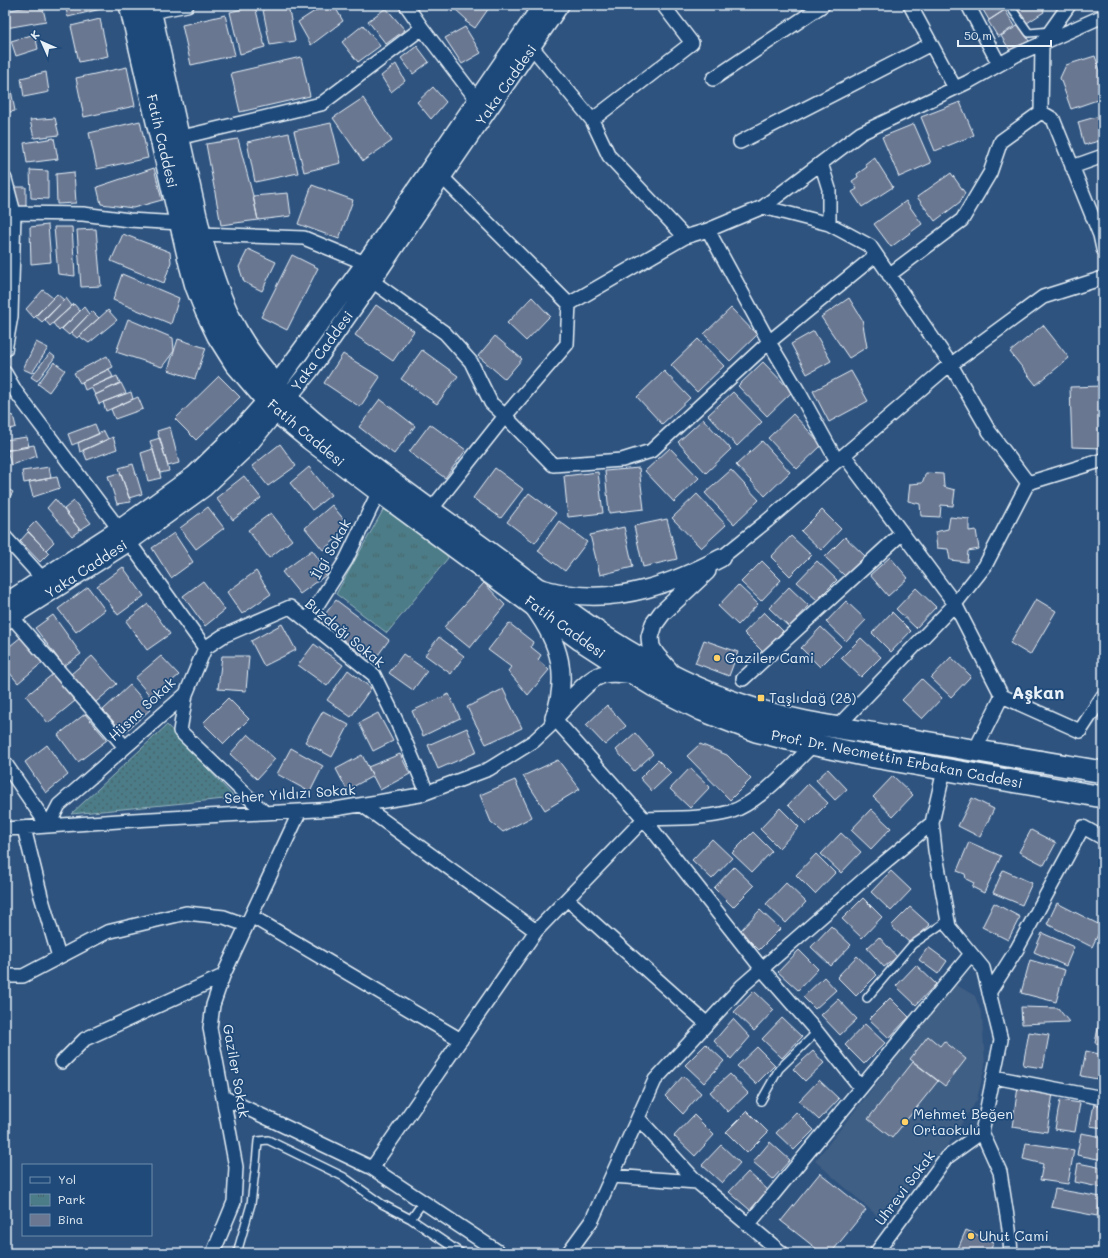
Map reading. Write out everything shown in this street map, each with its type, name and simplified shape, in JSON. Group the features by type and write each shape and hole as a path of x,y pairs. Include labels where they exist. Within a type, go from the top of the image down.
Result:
{"main road":[{"name":"Fatih Caddesi","path":"130,5 196,286 218,336 235,363 276,399 310,439 379,491 532,594 650,664 677,688"},
{"name":"Fatih Caddesi","path":"150,9 178,138 208,263 228,314 276,399 302,412 340,443 430,511 485,549 581,640 635,675 677,688"},
{"name":"Prof. Dr. Necmettin Erbakan Caddesi","path":"677,688 705,691 746,707 772,714 837,727 1103,772"},
{"name":"Prof. Dr. Necmettin Erbakan Caddesi","path":"677,688 723,718 756,731 863,755 1103,797"}],"street":[{"path":"150,9 187,5"},
{"path":"406,5 477,100"},
{"name":"Yaka Caddesi","path":"276,399 365,263 542,5"},
{"name":"Yaka Caddesi","path":"7,614 124,535 194,475 242,428 310,370 560,5"},
{"path":"592,120 692,43 663,5"},
{"path":"713,79 823,5"},
{"path":"910,5 955,88"},
{"path":"968,5 999,64"},
{"path":"1041,112 1042,43 1069,5"},
{"path":"569,304 685,237 708,230 763,207 861,133 955,88 1016,55 1103,16"},
{"path":"178,138 321,104 422,28"},
{"path":"740,142 931,44"},
{"path":"532,47 592,120 609,156 685,237"},
{"path":"1041,112 1053,119 1100,235 1103,249"},
{"path":"889,274 962,220 990,172 1001,141 1041,112"},
{"path":"1072,167 1103,156"},
{"path":"821,163 829,189 829,224"},
{"path":"430,511 506,416 567,344 569,304 442,177"},
{"path":"5,179 10,214 10,316 5,350"},
{"path":"763,207 829,224 870,246 951,365 989,431 1028,483"},
{"path":"10,214 83,214 129,220 180,223"},
{"path":"708,230 769,342 800,394 841,458 902,533 955,604 1002,696 1080,731 1103,696"},
{"path":"200,234 304,238 365,263"},
{"path":"372,281 445,333 471,362 491,403 506,416 553,465 622,460 651,452 769,342 876,255"},
{"path":"677,688 665,666 653,652 650,643 651,630 662,613 721,558 951,365 1042,297 1103,278"},
{"path":"5,373 16,392 124,535 205,648"},
{"path":"837,727 955,604 985,566 1028,483 1103,460"},
{"name":"İlgi Sokak","path":"307,621 346,560 379,491"},
{"path":"743,679 902,533"},
{"name":"Yaka Caddesi","path":"7,614 42,578 124,535"},
{"path":"5,537 42,578"},
{"path":"554,718 560,696 562,679 561,663 556,647 540,617 532,594 568,594 586,596 634,592 656,586 694,572 721,558"},
{"name":"Buzdağı Sokak","path":"205,648 223,636 290,607 374,675 396,720 427,792"},
{"path":"7,614 125,747"},
{"name":"Hüsna Sokak","path":"48,826 58,805 186,694 205,648"},
{"path":"554,718 586,685 596,677 607,674 635,675"},
{"path":"186,694 180,731 265,813"},
{"path":"975,750 1002,696"},
{"path":"554,718 644,819 762,969 817,1032 861,1088"},
{"name":"Seher Yıldızı Sokak","path":"5,829 335,809 420,795 489,769 534,741 550,726 554,718"},
{"path":"372,1168 536,931 644,819 711,816 731,812 766,791 813,745"},
{"path":"5,763 48,826"},
{"path":"944,770 932,823 935,850 949,927 983,968 1001,1040 982,1132 1000,1172 1009,1229 1011,1253"},
{"path":"362,805 536,931"},
{"name":"Gaziler Sokak","path":"213,1253 234,1202 236,1167 210,1028 213,1005 223,976 300,811"},
{"path":"568,1253 592,1220 655,1080 742,986 868,876 932,823"},
{"path":"989,993 1017,949 1083,827 1103,838"},
{"path":"24,828 41,896 59,957"},
{"path":"567,899 708,1024"},
{"path":"5,976 23,976 107,932 186,913 224,917 248,921 461,1040"},
{"path":"748,1224 971,954"},
{"path":"62,1062 85,1038 223,976"},
{"path":"994,1077 1103,1098"},
{"path":"223,1097 372,1168 500,1253"},
{"path":"638,1118 696,1182 782,1253"},
{"name":"Uhrevi Sokak","path":"876,1253 946,1158 982,1132"},
{"path":"612,1176 696,1182"}],"lane":[{"path":"1009,5 1029,33 1051,31"},
{"path":"867,998 912,945 948,920"},
{"path":"761,1101 778,1069 817,1032"},
{"path":"238,1253 238,1246 251,1204 258,1141 268,1140 344,1177 382,1204 411,1219 461,1253"},
{"path":"411,1219 423,1202"}],"shaded area":[{"name":"Mehmet Beğen Ortaokulu","path":"955,984 975,996 982,1015 985,1065 977,1100 949,1143 881,1219 815,1161"}],"green space":[{"path":"386,505 440,544 448,558 387,633 336,594"},
{"path":"167,725 235,798 71,814"}],"building":[{"path":"42,5 46,21 6,28 5,11"},
{"path":"65,5 105,5 105,8 68,17"},
{"path":"262,5 288,5 295,41 270,45"},
{"path":"324,5 334,5 343,21 311,45 298,22"},
{"path":"491,5 475,28 465,21 467,20 455,9 452,12 445,6"},
{"path":"980,5 1004,5 1006,9 989,20"},
{"path":"1015,5 1041,5 1044,12 1027,23"},
{"path":"255,6 265,47 240,54 230,12"},
{"path":"386,8 405,30 386,44 368,21"},
{"path":"1005,10 1015,26 998,37 988,21"},
{"path":"225,15 235,55 191,65 182,25"},
{"path":"100,19 108,56 79,62 71,26"},
{"path":"363,25 380,46 358,62 342,42"},
{"path":"1019,25 1029,41 1011,52 1001,36"},
{"path":"465,27 481,53 462,64 445,38"},
{"path":"35,34 38,49 16,56 11,41"},
{"path":"417,46 429,62 413,74 401,58"},
{"path":"1095,56 1103,78 1103,98 1071,109 1060,78 1066,65"},
{"path":"301,57 310,96 240,112 231,73"},
{"path":"396,64 405,81 391,92 381,76"},
{"path":"127,67 135,106 84,117 76,78"},
{"path":"46,72 49,92 24,97 21,78"},
{"path":"433,87 446,102 431,119 417,102"},
{"path":"11,90 15,111 5,113 5,93"},
{"path":"363,98 392,141 363,161 333,118"},
{"path":"960,102 974,135 935,151 921,117"},
{"path":"1103,115 1103,140 1084,145 1078,122"},
{"path":"55,118 59,135 34,138 30,120"},
{"path":"140,121 148,158 97,169 89,133"},
{"path":"331,123 341,163 304,172 294,131"},
{"path":"914,124 931,163 899,177 882,137"},
{"path":"289,133 298,173 255,182 247,142"},
{"path":"54,138 58,159 27,163 24,143"},
{"path":"238,139 258,220 221,225 206,144"},
{"path":"874,157 893,187 862,207 852,192 857,189 852,181 858,177 857,174 867,167 865,164"},
{"path":"154,168 162,200 133,208 101,204 97,187"},
{"path":"30,170 48,171 48,199 31,198"},
{"path":"74,172 76,203 57,204 56,174"},
{"path":"951,173 965,193 960,202 935,221 917,197"},
{"path":"312,185 353,200 339,239 298,224"},
{"path":"14,187 26,187 26,209 16,208"},
{"path":"288,193 291,216 258,220 253,196"},
{"path":"906,201 922,224 891,247 874,224"},
{"path":"48,225 51,262 31,264 30,227"},
{"path":"54,227 72,227 75,276 58,274"},
{"path":"96,229 101,286 81,287 77,230"},
{"path":"123,234 170,252 171,262 164,283 111,261"},
{"path":"248,249 276,262 262,291 244,282 239,267"},
{"path":"292,255 318,268 287,330 261,317"},
{"path":"122,274 179,298 171,324 113,300"},
{"path":"43,290 53,298 34,318 26,309"},
{"path":"57,294 64,300 42,322 35,316"},
{"path":"532,297 550,316 526,341 507,323"},
{"path":"66,298 72,306 50,326 45,320"},
{"path":"849,298 862,319 867,347 849,358 821,317"},
{"path":"74,304 80,311 59,331 53,323"},
{"path":"376,305 414,331 393,361 355,335"},
{"path":"84,307 89,314 69,335 62,329"},
{"path":"731,308 757,335 730,361 704,334"},
{"path":"108,310 117,320 89,343 79,336"},
{"path":"92,311 99,318 77,338 71,333"},
{"path":"128,319 173,338 174,351 162,367 116,352"},
{"path":"1043,325 1069,358 1036,385 1010,352"},
{"path":"814,331 831,361 807,374 791,344"},
{"path":"495,336 522,359 505,379 478,356"},
{"path":"178,339 206,348 195,379 168,370"},
{"path":"698,339 724,366 697,392 671,365"},
{"path":"36,342 48,348 32,373 23,369"},
{"path":"422,350 458,376 437,404 401,379"},
{"path":"50,353 55,357 37,381 31,377"},
{"path":"343,354 380,377 360,407 324,383"},
{"path":"107,356 113,367 80,383 74,373"},
{"path":"54,362 65,370 49,392 38,384"},
{"path":"763,362 792,392 767,416 738,386"},
{"path":"109,369 113,377 85,390 82,382"},
{"path":"664,371 690,398 662,424 637,397"},
{"path":"851,371 868,401 829,422 813,391"},
{"path":"117,376 120,383 95,395 91,387"},
{"path":"219,376 240,397 196,440 175,419"},
{"path":"121,383 126,393 99,404 95,395"},
{"path":"1103,386 1103,448 1072,447 1070,387"},
{"path":"131,392 133,399 106,411 103,402"},
{"path":"733,392 762,422 737,446 708,415"},
{"path":"138,397 143,409 115,419 111,409"},
{"path":"380,399 415,426 394,454 359,427"},
{"path":"793,414 822,445 797,469 768,438"},
{"path":"13,415 16,427 5,431 5,417"},
{"path":"703,419 731,449 706,473 678,442"},
{"path":"95,424 99,434 72,445 68,434"},
{"path":"430,424 466,450 445,478 409,452"},
{"path":"170,427 179,463 168,466 157,431"},
{"path":"104,431 108,439 80,452 78,443"},
{"path":"27,437 29,447 5,451 5,440"},
{"path":"113,437 117,449 87,460 83,450"},
{"path":"160,438 169,471 160,473 150,441"},
{"path":"762,441 790,472 765,496 736,465"},
{"path":"280,444 296,466 268,486 252,466"},
{"path":"34,445 37,456 11,465 7,450"},
{"path":"670,448 699,478 674,502 645,471"},
{"path":"153,449 161,478 148,481 141,453"},
{"path":"133,464 142,494 129,498 119,468"},
{"path":"49,467 51,478 24,483 22,471"},
{"path":"309,467 331,495 312,510 290,483"},
{"path":"495,468 523,489 501,518 473,498"},
{"path":"639,468 644,509 609,513 605,471"},
{"path":"731,470 759,500 734,524 705,493"},
{"path":"598,472 603,513 568,517 564,476"},
{"path":"120,473 131,502 117,504 108,476"},
{"path":"926,473 943,474 944,487 955,490 953,506 941,505 940,517 921,516 920,504 908,501 910,484 922,483"},
{"path":"244,476 261,498 233,520 216,498"},
{"path":"57,477 60,488 33,497 29,482"},
{"path":"5,487 13,492 5,505"},
{"path":"529,493 556,513 535,543 507,522"},
{"path":"697,494 726,525 701,548 672,518"},
{"path":"55,499 80,530 72,536 47,508"},
{"path":"74,501 91,523 80,530 64,509"},
{"path":"332,505 350,527 323,550 305,528"},
{"path":"208,507 224,528 196,549 180,528"},
{"path":"822,510 841,529 821,550 801,531"},
{"path":"271,513 292,540 269,558 248,530"},
{"path":"950,517 969,519 969,531 976,530 979,549 968,551 967,562 950,560 948,549 937,548 935,532 948,529"},
{"path":"667,519 677,559 643,567 634,526"},
{"path":"36,521 54,542 46,550 27,530"},
{"path":"559,521 587,542 565,571 538,551"},
{"path":"624,527 633,567 600,575 590,535"},
{"path":"28,532 49,553 40,562 20,541"},
{"path":"174,533 193,562 171,578 152,548"},
{"path":"791,536 811,555 790,576 771,557"},
{"path":"845,537 865,556 845,576 825,557"},
{"path":"312,550 329,573 300,594 282,572"},
{"path":"890,557 908,578 888,596 870,575"},
{"path":"762,561 781,580 761,601 741,582"},
{"path":"817,561 837,580 817,600 797,582"},
{"path":"123,567 144,596 118,615 97,586"},
{"path":"256,571 271,594 242,614 227,592"},
{"path":"203,581 225,610 205,626 183,596"},
{"path":"484,583 505,605 470,648 444,627"},
{"path":"738,585 758,604 738,625 718,606"},
{"path":"88,587 105,610 76,632 58,609"},
{"path":"789,587 809,606 789,627 769,608"},
{"path":"916,588 936,607 916,628 896,609"},
{"path":"1036,599 1056,611 1030,655 1010,643"},
{"path":"336,600 389,640 373,662 319,622"},
{"path":"846,601 866,620 846,641 826,622"},
{"path":"148,604 170,634 147,650 126,621"},
{"path":"764,612 783,631 763,652 744,633"},
{"path":"892,612 911,631 891,652 872,633"},
{"path":"53,615 81,654 64,666 35,628"},
{"path":"509,623 533,642 531,647 541,655 538,660 549,670 528,695 508,671 511,667 488,650"},
{"path":"282,624 296,650 264,666 251,641"},
{"path":"821,627 841,646 820,667 801,648"},
{"path":"21,637 43,662 18,683 5,667 5,650"},
{"path":"439,637 464,656 451,674 425,655"},
{"path":"861,638 881,657 861,677 841,658"},
{"name":"Gaziler Cami","path":"704,640 738,652 729,676 695,663"},
{"path":"314,644 343,665 327,686 298,665"},
{"path":"403,654 427,671 413,690 389,673"},
{"path":"92,656 117,684 96,702 71,674"},
{"path":"161,656 179,675 152,698 135,678"},
{"path":"222,656 249,656 246,691 218,689"},
{"path":"951,657 971,676 951,697 931,678"},
{"path":"348,670 371,688 351,717 327,700"},
{"path":"53,674 75,701 48,723 26,696"},
{"path":"922,679 942,698 922,719 902,700"},
{"path":"130,685 151,709 124,733 103,710"},
{"path":"503,689 522,728 486,744 467,707"},
{"path":"449,694 460,718 423,736 412,711"},
{"path":"228,698 249,719 224,744 203,723"},
{"path":"607,705 626,726 605,745 586,725"},
{"path":"323,711 349,725 332,757 305,742"},
{"path":"378,713 393,741 373,751 359,723"},
{"path":"85,714 107,740 78,762 58,735"},
{"path":"467,728 477,752 438,769 428,745"},
{"path":"635,733 653,754 634,771 616,750"},
{"path":"248,734 275,759 257,779 230,754"},
{"path":"700,744 727,755 751,779 730,800 687,756"},
{"path":"47,745 68,775 46,793 25,762"},
{"path":"291,748 323,766 310,792 277,774"},
{"path":"400,754 410,774 380,790 368,767"},
{"path":"362,755 373,776 347,790 336,769"},
{"path":"558,760 580,789 545,810 523,776"},
{"path":"658,760 671,773 652,791 640,778"},
{"path":"690,768 710,787 690,808 670,789"},
{"path":"828,769 847,789 835,800 816,780"},
{"path":"893,776 913,795 893,816 873,797"},
{"path":"515,780 532,817 503,832 491,822 480,795"},
{"path":"808,784 828,803 807,824 788,805"},
{"path":"972,798 994,809 980,837 958,826"},
{"path":"780,808 799,827 779,848 760,829"},
{"path":"871,809 891,828 871,849 851,830"},
{"path":"1031,830 1056,843 1044,865 1019,852"},
{"path":"753,832 772,851 752,872 732,853"},
{"path":"841,833 861,852 841,873 821,854"},
{"path":"712,839 732,858 712,879 692,860"},
{"path":"969,842 1001,856 984,893 972,887 974,883 966,879 965,874 957,871"},
{"path":"816,854 835,873 815,894 796,875"},
{"path":"734,867 754,886 733,907 714,888"},
{"path":"1003,870 1032,883 1022,905 993,893"},
{"path":"891,871 911,890 891,911 871,892"},
{"path":"786,883 806,902 786,923 766,904"},
{"path":"863,898 882,917 862,938 842,919"},
{"path":"994,903 1020,917 1008,940 982,927"},
{"path":"1057,903 1102,926 1092,947 1047,924"},
{"path":"910,907 930,925 910,943 891,926"},
{"path":"760,910 780,929 759,950 740,931"},
{"path":"831,926 851,945 831,966 811,947"},
{"path":"1042,933 1074,947 1066,966 1034,952"},
{"path":"879,937 897,957 884,967 867,948"},
{"path":"928,947 947,961 938,974 919,960"},
{"path":"799,950 818,969 798,990 778,972"},
{"path":"857,956 877,975 856,996 837,977"},
{"path":"1030,960 1065,970 1056,1002 1021,993"},
{"path":"916,965 936,984 916,1005 896,986"},
{"path":"824,977 836,990 815,1009 803,997"},
{"path":"754,991 774,1010 754,1031 734,1012"},
{"path":"890,998 909,1017 889,1038 869,1019"},
{"path":"838,999 857,1019 840,1035 821,1015"},
{"path":"1021,1007 1058,1008 1069,1022 1022,1024"},
{"path":"782,1018 802,1037 782,1058 762,1039"},
{"path":"733,1019 750,1037 731,1059 714,1041"},
{"path":"1099,1023 1103,1024 1103,1044 1095,1043"},
{"path":"865,1024 885,1043 864,1064 845,1045"},
{"path":"1029,1032 1049,1035 1043,1068 1023,1065"},
{"path":"928,1036 940,1046 944,1041 966,1059 945,1086 910,1059"},
{"path":"706,1044 724,1061 704,1083 685,1065"},
{"path":"757,1047 775,1065 756,1084 737,1066"},
{"path":"813,1051 824,1063 805,1081 793,1069"},
{"path":"1086,1051 1103,1055 1103,1080 1081,1076"},
{"path":"913,1062 938,1081 892,1138 868,1119"},
{"path":"730,1074 748,1093 728,1112 710,1092"},
{"path":"683,1076 701,1093 683,1114 665,1096"},
{"path":"819,1080 839,1099 819,1120 799,1101"},
{"path":"1018,1087 1053,1093 1047,1132 1012,1127"},
{"path":"1060,1100 1080,1103 1075,1132 1055,1129"},
{"path":"1094,1104 1103,1106 1103,1128 1090,1126"},
{"path":"747,1111 768,1132 747,1153 726,1132"},
{"path":"796,1112 814,1130 794,1150 776,1133"},
{"path":"694,1115 714,1135 695,1156 674,1136"},
{"path":"1081,1133 1103,1137 1103,1160 1077,1155"},
{"path":"770,1142 790,1160 773,1179 753,1162"},
{"path":"1026,1143 1074,1150 1068,1184 1040,1180 1043,1164 1023,1159"},
{"path":"721,1145 740,1163 722,1183 702,1165"},
{"path":"1078,1163 1103,1168 1103,1188 1075,1182"},
{"path":"748,1172 768,1190 750,1210 729,1192"},
{"path":"820,1173 866,1210 831,1253 822,1253 781,1221"},
{"path":"1055,1189 1101,1197 1097,1216 1051,1207"},
{"name":"Uhut Cami","path":"966,1230 994,1242 989,1253 956,1253"}],"place":[{"name":"Gaziler Cami","path":"717,658"},
{"name":"Taşlıdağ (28)","path":"761,698"},
{"name":"Mehmet Beğen Ortaokulu","path":"905,1122"},
{"name":"Uhut Cami","path":"971,1236"}],"district":[{"name":"Aşkan","path":"1038,693"}]}
